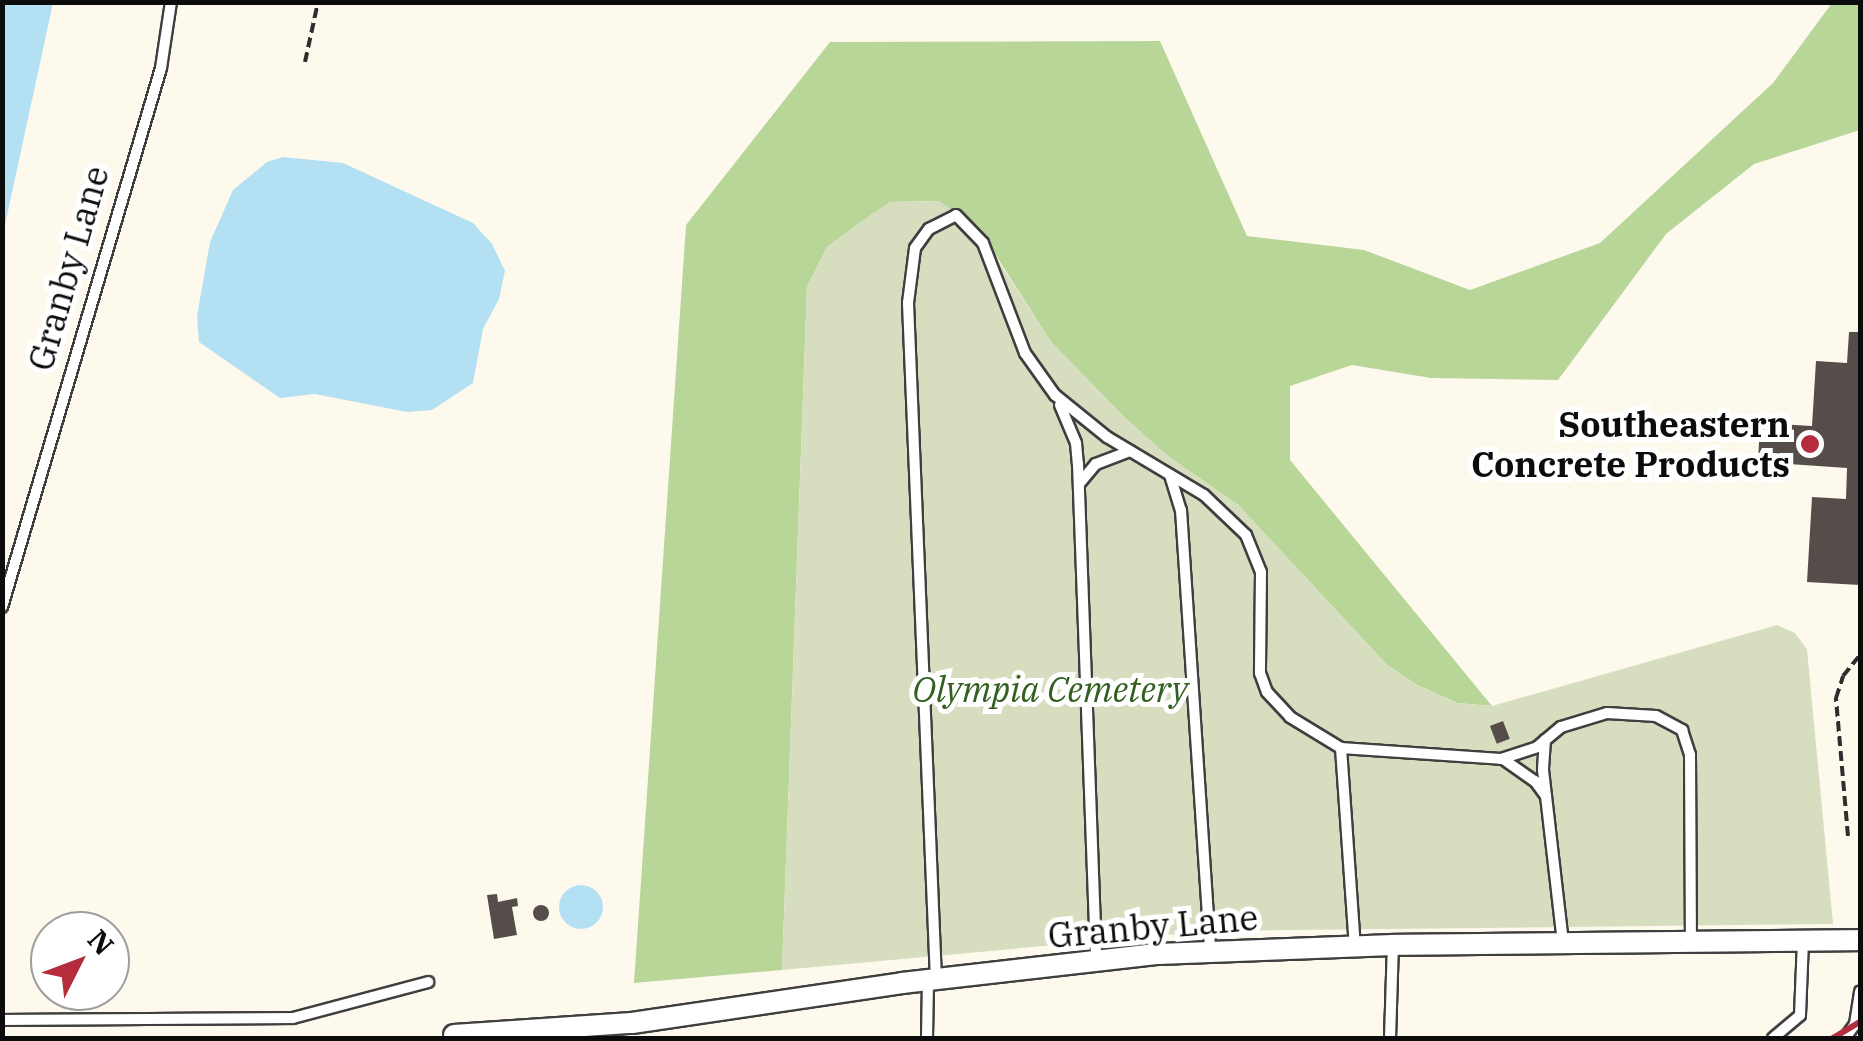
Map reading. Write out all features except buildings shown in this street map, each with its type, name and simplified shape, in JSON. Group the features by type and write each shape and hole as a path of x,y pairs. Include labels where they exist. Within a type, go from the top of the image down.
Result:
{"street":[{"name":"Granby Lane","path":"454,1034 632,1023 932,981 1210,952 1393,944 1860,940"}],"lane":[{"name":"Granby Lane","path":"2,608 161,68 172,2"},
{"path":"927,1038 932,981 908,303 915,248 944,217 956,215 983,243 1025,353 1055,395 1071,412 1229,515 1256,552 1262,572 1259,658 1267,692 1290,717 1341,748 1502,759 1545,740 1561,727 1607,713 1656,716 1682,730 1690,756 1690,941"},
{"path":"1055,395 1076,443 1096,961"},
{"path":"1077,490 1083,474 1096,464 1130,450"},
{"path":"1169,474 1180,505 1210,952"},
{"path":"1180,505 1194,489"},
{"path":"1545,740 1547,797 1563,943"},
{"path":"1341,748 1354,946"},
{"path":"1502,759 1535,781 1547,797"},
{"path":"1773,1038 1800,1016 1803,940"},
{"path":"1390,1038 1393,944"},
{"path":"2,1020 293,1018 428,982"},
{"path":"1845,1038 1855,1024 1860,991"}],"path":[{"path":"305,62 318,2"},
{"path":"1848,836 1836,698 1843,676 1860,655"}],"green space":[{"path":"1832,3 1860,3 1860,130 1754,164 1666,234 1558,380 1431,378 1352,365 1290,386 1290,460 1492,706 1457,703 1417,685 1387,665 1238,505 1169,457 1051,342 988,243 939,201 890,202 827,247 807,287 782,970 634,983 686,225 830,42 1160,41 1247,236 1364,250 1470,290 1600,243 1773,83"},
{"name":"Olympia Cemetery","path":"939,201 975,225 1051,342 1126,419 1169,457 1238,505 1387,665 1417,685 1457,703 1492,706 1777,625 1795,633 1807,649 1833,924 1208,931 782,970 807,287 827,247 890,202"}],"water":[{"path":"2,3 53,3 3,234"},
{"path":"283,157 343,163 473,223 492,244 505,271 499,299 483,329 473,383 432,410 407,412 315,394 280,398 199,342 197,316 210,242 233,190 267,162"},
{"path":"581,885 596,892 603,907 596,922 581,929 566,922 559,907 566,892"}],"railway":[{"path":"1833,1038 1860,1022"}],"place":[{"name":"Southeastern Concrete Products","path":"1810,444"}]}
